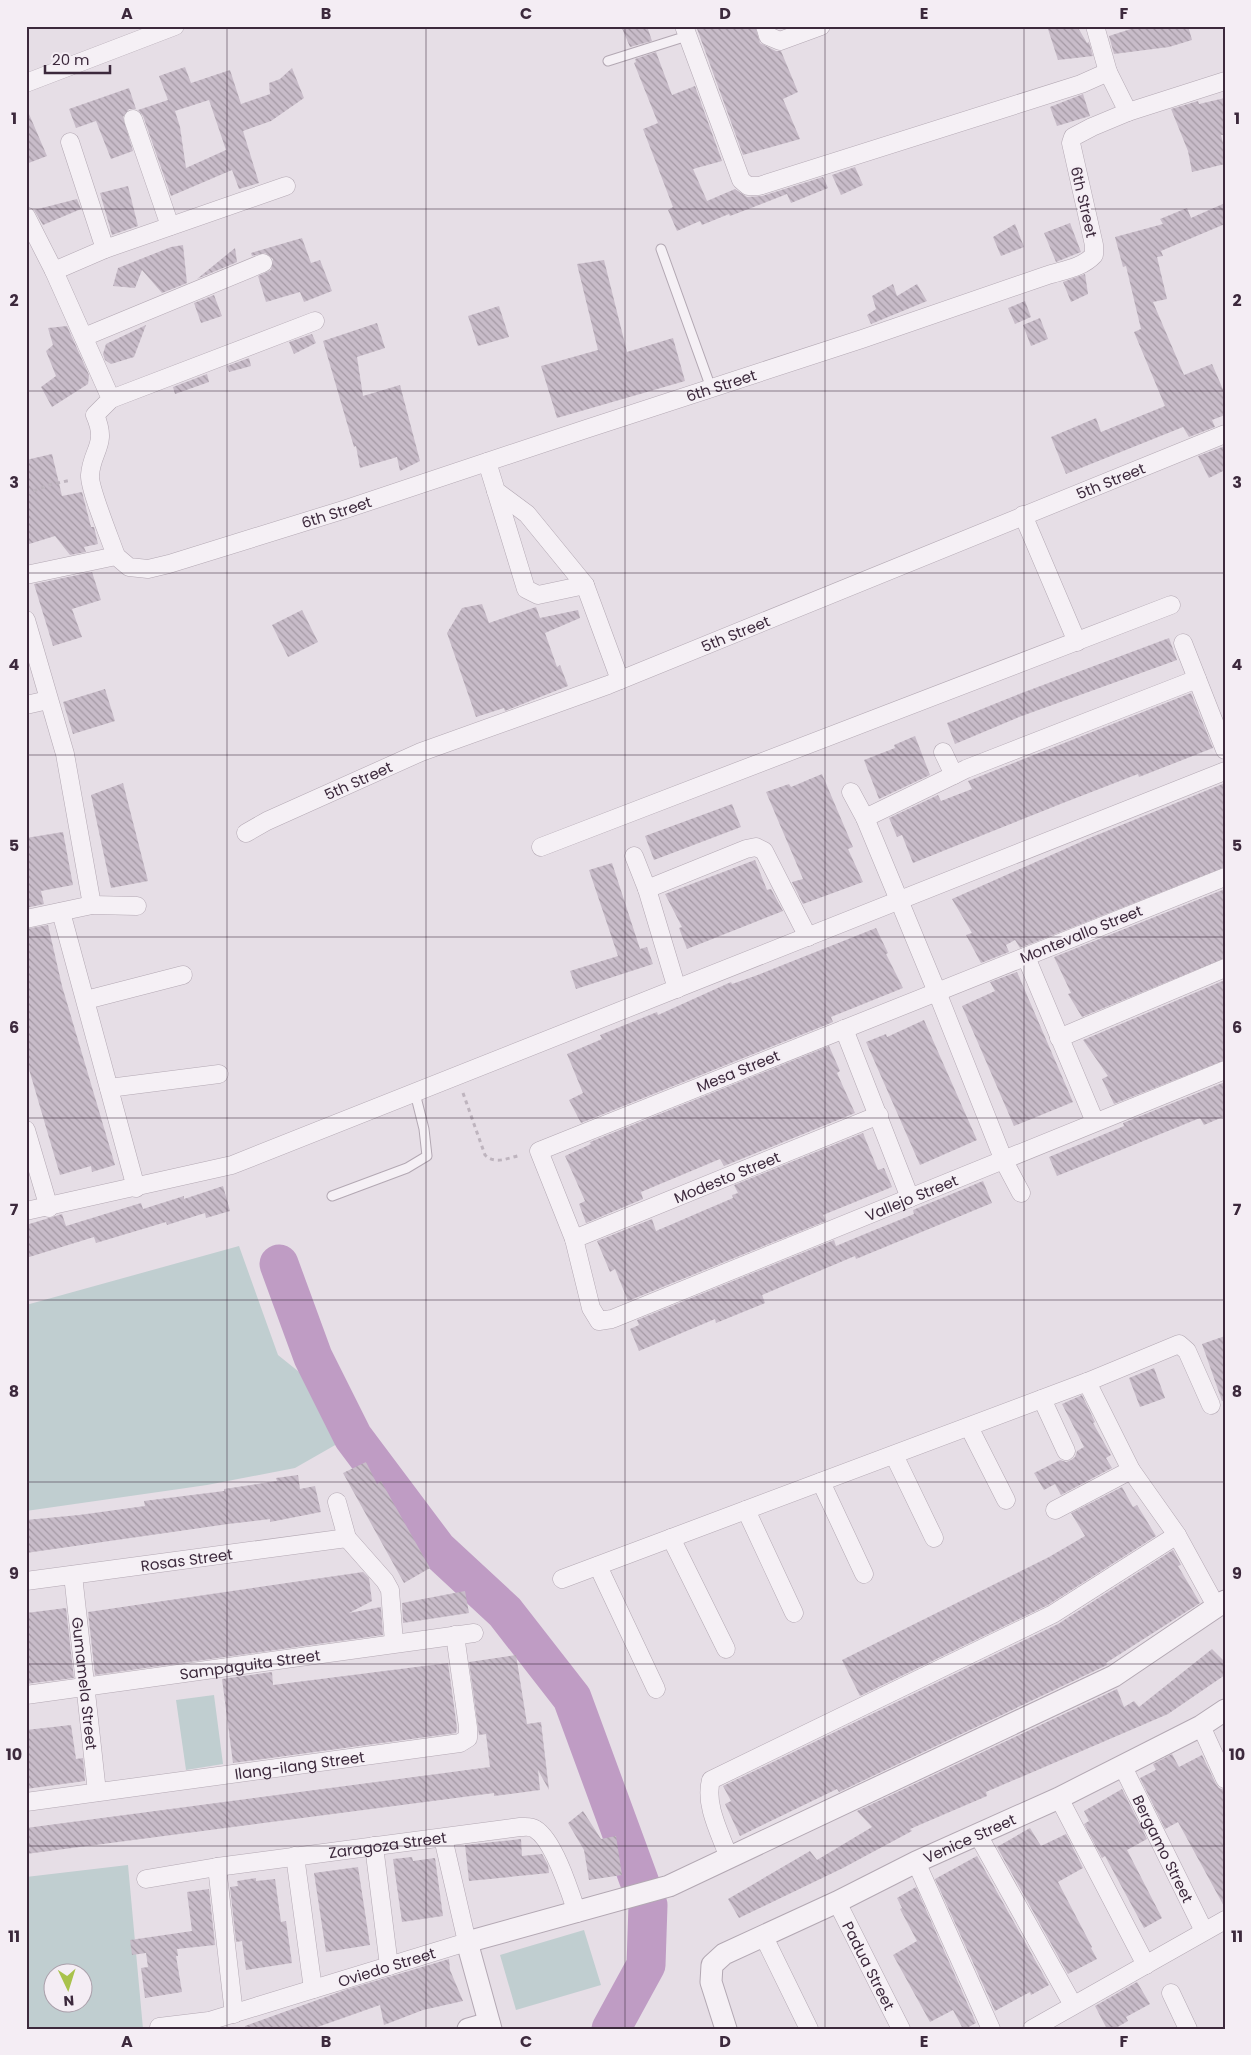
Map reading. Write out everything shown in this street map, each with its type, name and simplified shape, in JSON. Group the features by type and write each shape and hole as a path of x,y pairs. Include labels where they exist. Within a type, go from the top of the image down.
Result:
{"street":[{"path":"26,83 175,26"},
{"path":"765,26 768,36 780,41 820,26"},
{"path":"1094,26 1108,72 1128,112"},
{"path":"686,31 741,180 748,186 768,183 1080,84 1108,72"},
{"name":"6th Street","path":"116,556 129,567 148,569 169,564 335,513 862,339 1087,262 1094,255 1094,245 1071,143 1073,137 1078,132 1128,112 1225,81"},
{"path":"133,119 170,226"},
{"path":"70,142 105,249"},
{"path":"54,271 105,249 286,186"},
{"path":"26,216 54,271 111,399"},
{"path":"84,337 263,263"},
{"path":"26,575 116,556 90,476 99,445 101,428 95,415 111,399 315,321"},
{"name":"5th Street","path":"246,833 267,821 421,752 620,680 1225,434"},
{"path":"487,462 526,589 538,595 585,585"},
{"path":"496,491 527,514 585,585 620,680"},
{"path":"1023,515 1077,642"},
{"path":"541,847 1172,606"},
{"path":"26,620 65,754 92,905"},
{"path":"1183,643 1225,750"},
{"path":"865,818 966,769 1197,679"},
{"path":"26,705 48,700"},
{"path":"944,752 954,775"},
{"path":"26,1211 49,1208 232,1165 1225,771"},
{"path":"851,792 865,818 1004,1160 1021,1193"},
{"path":"647,889 746,849 756,848 764,851 808,937"},
{"path":"634,856 647,889 677,989"},
{"name":"Montevallo Street","path":"937,992 1225,877"},
{"path":"26,919 92,905 137,906"},
{"path":"61,912 136,1188"},
{"path":"1026,956 1096,1122"},
{"path":"1059,1038 1225,968"},
{"path":"86,1000 183,974"},
{"name":"Mesa Street","path":"539,1151 937,992"},
{"path":"844,1029 910,1198"},
{"name":"Vallejo Street","path":"574,1239 591,1308 599,1322 612,1320 1225,1070"},
{"path":"109,1088 219,1074"},
{"name":"Modesto Street","path":"574,1239 879,1115"},
{"path":"26,1130 49,1208"},
{"path":"539,1151 574,1239"},
{"path":"562,1579 969,1427 1180,1344 1186,1351 1211,1405"},
{"path":"1087,1382 1131,1470 1177,1535 1220,1603"},
{"path":"1042,1399 1066,1451"},
{"path":"969,1427 1006,1500"},
{"path":"894,1454 934,1538"},
{"path":"1055,1510 1131,1470"},
{"path":"821,1482 864,1574"},
{"path":"337,1502 347,1538 385,1581 390,1590 394,1642"},
{"path":"746,1510 794,1614"},
{"path":"729,1858 710,1802 708,1790 711,1780 1053,1614 1177,1535"},
{"name":"Rosas Street","path":"26,1581 347,1538"},
{"path":"671,1538 726,1649"},
{"path":"598,1566 656,1689"},
{"name":"Gumamela Street","path":"73,1575 97,1792"},
{"name":"Oviedo Street","path":"158,2027 209,2021 466,1942 615,1903 669,1886 1114,1676 1220,1603"},
{"name":"Sampaguita Street","path":"26,1695 394,1642 474,1633"},
{"name":"Ilang-ilang Street","path":"26,1802 460,1743 468,1738 468,1727 454,1635"},
{"name":"Venice Street","path":"726,2029 711,1982 712,1965 724,1954 838,1902 916,1862 1123,1767 1201,1726 1225,1710"},
{"path":"1201,1726 1225,1780"},
{"name":"Bergamo Street","path":"1123,1767 1204,1931"},
{"path":"1059,1798 1146,1965"},
{"name":"Zaragoza Street","path":"146,1879 295,1856 520,1827 534,1828 544,1836 564,1874 577,1912"},
{"path":"978,1835 1073,2005"},
{"path":"443,1838 466,1942 490,2026 468,2029"},
{"path":"374,1846 389,1966"},
{"path":"295,1856 313,1989"},
{"path":"916,1862 991,2029"},
{"path":"218,1867 234,2014"},
{"name":"Padua Street","path":"838,1902 901,2029"},
{"path":"1032,2029 1225,1920"},
{"path":"764,1937 809,2029"},
{"path":"1171,1993 1188,2029"}],"lane":[{"path":"608,61 686,31"},
{"path":"662,250 711,388"},
{"path":"332,1196 407,1168 427,1156 424,1129 414,1093"}],"path":[{"path":"26,494 49,485 90,476"},
{"path":"457,1076 485,1155 490,1160 503,1160 539,1151"}],"shaded area":[{"path":"239,1246 278,1355 319,1388 347,1387 377,1457 364,1459 344,1440 295,1468 207,1485 26,1511 26,1305"},
{"path":"214,1695 223,1764 186,1770 176,1700"},
{"path":"128,1865 143,2029 26,2029 26,1877"},
{"path":"584,1930 601,1985 516,2010 500,1955"}],"building":[{"path":"621,26 647,26 652,41 630,47"},
{"path":"696,26 755,26 760,43 776,51 781,51 798,92 783,99 800,139 743,155"},
{"path":"1047,26 1077,26 1087,43 1089,42 1093,56 1058,60"},
{"path":"1140,26 1188,26 1192,40 1169,47 1114,54 1109,36"},
{"path":"656,52 672,95 695,86 722,161 693,169 707,201 735,189 747,197 762,196 823,177 828,188 791,203 787,194 730,216 729,214 702,225 700,221 677,231 668,210 673,207 643,129 658,123 634,63 636,62 635,59"},
{"path":"185,67 191,83 230,70 241,104 270,94 269,83 280,79 292,68 304,98 271,121 243,131 259,183 239,189 232,170 171,196 143,116 138,110 168,100 159,76","holes":["209,100 226,150 186,168 180,127 175,111"]},
{"path":"129,88 136,109 129,109 123,117 133,151 111,159 96,121 76,128 69,109"},
{"path":"1083,94 1090,116 1057,126 1050,107"},
{"path":"1225,98 1225,135 1221,135 1225,151 1225,164 1192,172 1188,151 1171,109 1198,101 1199,104"},
{"path":"26,107 47,156 26,164"},
{"path":"855,167 863,185 841,195 832,175"},
{"path":"128,186 138,226 112,235 100,193"},
{"path":"77,199 81,209 43,225 34,210"},
{"path":"1225,203 1225,224 1161,251 1163,256 1157,257 1167,299 1153,302 1184,375 1212,364 1225,394 1225,415 1212,420 1215,427 1189,437 1183,427 1066,474 1051,437 1096,418 1101,432 1165,406 1134,332 1141,329 1126,266 1123,267 1115,237 1163,224 1160,219 1187,208 1191,218"},
{"path":"1070,223 1081,252 1056,262 1044,233"},
{"path":"1015,224 1024,247 1001,256 993,237"},
{"path":"302,238 311,263 320,260 332,291 304,302 300,292 266,302 258,276 271,270 273,259 265,253 252,256 251,253"},
{"path":"183,245 187,283 162,293 142,270 135,288 113,286 118,268 171,247"},
{"path":"235,248 237,262 197,279"},
{"path":"604,260 627,352 673,338 685,381 557,418 541,366 598,350 577,264"},
{"path":"1085,274 1088,294 1071,302 1063,282"},
{"path":"893,284 897,296 917,284 927,301 871,324 867,315 876,309 872,296"},
{"path":"214,295 222,316 201,323 194,303"},
{"path":"1025,301 1031,317 1015,324 1008,308"},
{"path":"499,306 509,337 478,346 468,316"},
{"path":"1040,318 1048,339 1031,346 1023,325"},
{"path":"377,323 385,348 357,357 363,396 400,385 420,461 400,471 397,457 360,468 356,446 354,447 323,341"},
{"path":"146,325 134,357 111,364 105,360 103,354 106,344"},
{"path":"67,326 89,375 88,384 52,407 41,387 56,376 46,351 53,345 48,328"},
{"path":"312,334 316,343 294,354 289,342"},
{"path":"249,358 251,366 229,372 227,366"},
{"path":"207,374 209,382 175,394 173,387"},
{"path":"1225,446 1225,470 1209,478 1198,456"},
{"path":"52,454 62,496 82,492 91,527 94,527 98,544 84,547 86,552 70,555 55,536 26,545 26,460"},
{"path":"92,572 101,600 72,609 82,637 53,646 34,584"},
{"path":"482,604 489,623 536,607 540,618 578,610 580,618 545,633 557,667 560,665 568,686 505,711 504,708 476,717 447,633 462,608"},
{"path":"302,610 318,642 288,657 272,625"},
{"path":"1169,638 1177,660 1019,717 955,744 947,723"},
{"path":"105,689 115,721 73,734 63,702"},
{"path":"1191,693 1213,748 1139,777 1138,774 913,863 902,835 897,837 889,818 938,795 941,801 972,789 968,781"},
{"path":"915,736 930,775 879,799 864,760 895,748 894,745"},
{"path":"822,774 853,847 848,849 863,882 803,904 792,882 803,879 766,792 789,784 791,787"},
{"path":"123,783 148,881 111,888 91,795"},
{"path":"1225,783 1225,867 1020,948 1015,940 1006,945 1009,952 981,963 966,935 972,933 952,899 1092,837"},
{"path":"732,804 741,827 654,860 645,836"},
{"path":"63,832 73,885 41,891 44,904 26,908 26,838"},
{"path":"755,860 767,890 771,889 783,911 687,949 679,928 682,927 665,894"},
{"path":"612,863 640,949 647,947 653,964 576,989 570,971 618,956 589,870"},
{"path":"1225,889 1225,958 1082,1017 1068,994 1071,993 1054,957"},
{"path":"48,925 62,986 115,1165 92,1172 91,1166 60,1175 26,1059 26,929"},
{"path":"876,928 888,953 886,954 903,988 831,1017 833,1022 581,1123 569,1100 583,1093 567,1054 602,1039 600,1035 657,1012 658,1015 731,982 732,984 755,976"},
{"path":"1017,972 1073,1102 1014,1126 962,1006 995,991 990,982"},
{"path":"1225,980 1225,1060 1114,1104 1102,1079 1108,1076 1083,1040"},
{"path":"924,1020 977,1140 920,1165 866,1042 886,1034 887,1037"},
{"path":"829,1046 840,1071 837,1073 855,1113 724,1166 720,1159 641,1192 643,1199 586,1223 579,1204 585,1201 565,1156 591,1144 590,1142"},
{"path":"1225,1082 1225,1116 1204,1125 1200,1118 1057,1176 1049,1157 1124,1126 1123,1123"},
{"path":"863,1133 878,1170 884,1168 892,1187 823,1215 826,1221 628,1301 615,1269 610,1272 597,1241 652,1219 656,1231 733,1198 732,1195 738,1193 734,1185"},
{"path":"983,1181 992,1203 856,1259 855,1256 762,1295 765,1303 716,1323 715,1319 639,1351 630,1329 639,1325 637,1320 834,1240 836,1246 914,1214 913,1210"},
{"path":"223,1186 230,1211 206,1218 205,1213 167,1225 166,1222 96,1243 94,1237 26,1258 26,1225 62,1214 66,1226 141,1203 143,1209 184,1196 184,1199"},
{"path":"1225,1336 1225,1400 1222,1401 1202,1344"},
{"path":"1154,1368 1165,1398 1140,1407 1129,1378"},
{"path":"1082,1395 1095,1422 1093,1423 1111,1455 1106,1458 1112,1468 1061,1495 1055,1484 1044,1490 1034,1473 1060,1460 1066,1462 1071,1460 1075,1457 1077,1451 1084,1447 1062,1404"},
{"path":"366,1462 377,1484 381,1481 430,1568 404,1583 343,1473"},
{"path":"298,1475 300,1489 315,1486 321,1512 270,1522 270,1519 228,1524 26,1553 26,1520 145,1506 144,1501 224,1491 224,1489 277,1481 276,1478"},
{"path":"1122,1487 1133,1507 1137,1505 1156,1536 1048,1605 860,1696 842,1660 1049,1557 1085,1536 1071,1513"},
{"path":"1173,1550 1181,1565 1178,1566 1200,1603 1106,1663 1107,1665 839,1792 837,1789 740,1836 725,1804 731,1801 723,1786 1058,1624"},
{"path":"363,1572 369,1578 372,1601 349,1613 381,1607 383,1635 95,1675 88,1612"},
{"path":"465,1591 469,1613 403,1623 402,1603"},
{"path":"66,1608 74,1678 26,1684 26,1613"},
{"path":"1212,1649 1225,1662 1225,1675 1168,1714 986,1792 987,1796 910,1829 912,1831 843,1868 739,1918 728,1899 810,1851 817,1860 872,1827 857,1811 1117,1689 1124,1707 1134,1701 1139,1707"},
{"path":"516,1655 527,1724 541,1722 549,1790 538,1770 540,1790 494,1796 494,1793 26,1854 26,1828 490,1767 486,1734 479,1735 469,1662"},
{"path":"448,1663 457,1728 456,1733 233,1763 222,1679 272,1672 273,1685"},
{"path":"71,1725 76,1759 83,1758 85,1781 26,1789 26,1730"},
{"path":"1172,1754 1179,1767 1202,1755 1216,1784 1219,1788 1225,1790 1225,1908 1178,1822 1165,1829 1140,1778 1156,1770 1153,1764"},
{"path":"1122,1789 1147,1839 1127,1850 1162,1918 1144,1928 1105,1856 1102,1858 1084,1824 1089,1821 1084,1811"},
{"path":"583,1811 601,1839 616,1836 622,1875 589,1880 584,1850 568,1823"},
{"path":"1030,1828 1041,1846 1066,1834 1083,1868 1058,1882 1097,1959 1068,1974 997,1847"},
{"path":"521,1839 522,1856 542,1854 548,1865 549,1873 469,1881 465,1845"},
{"path":"977,1856 1049,1985 1031,1995 1030,1992 995,2011 935,1879"},
{"path":"412,1857 413,1861 435,1858 443,1916 402,1922 393,1859"},
{"path":"358,1867 370,1945 326,1952 314,1873"},
{"path":"256,1878 256,1881 275,1879 281,1922 286,1921 292,1963 246,1970 242,1941 236,1942 230,1887 238,1886 237,1881"},
{"path":"916,1887 976,2023 965,2029 963,2029 953,2010 930,2022 893,1955 917,1941 900,1909 902,1908 897,1898"},
{"path":"209,1889 215,1945 177,1949 178,1956 176,1956 182,1992 145,1998 141,1968 148,1967 146,1953 132,1955 130,1940 192,1931 187,1892"},
{"path":"449,1959 450,1970 463,2001 423,2010 384,2025 380,2005 312,2029 246,2029 245,2026 348,1989"},
{"path":"1137,1982 1150,2004 1126,2017 1128,2021 1114,2029 1107,2029 1095,2006"}],"waterway":[{"path":"279,1264 313,1357 353,1437 437,1549 505,1612 572,1698 648,1905 646,1965 611,2029"}]}
